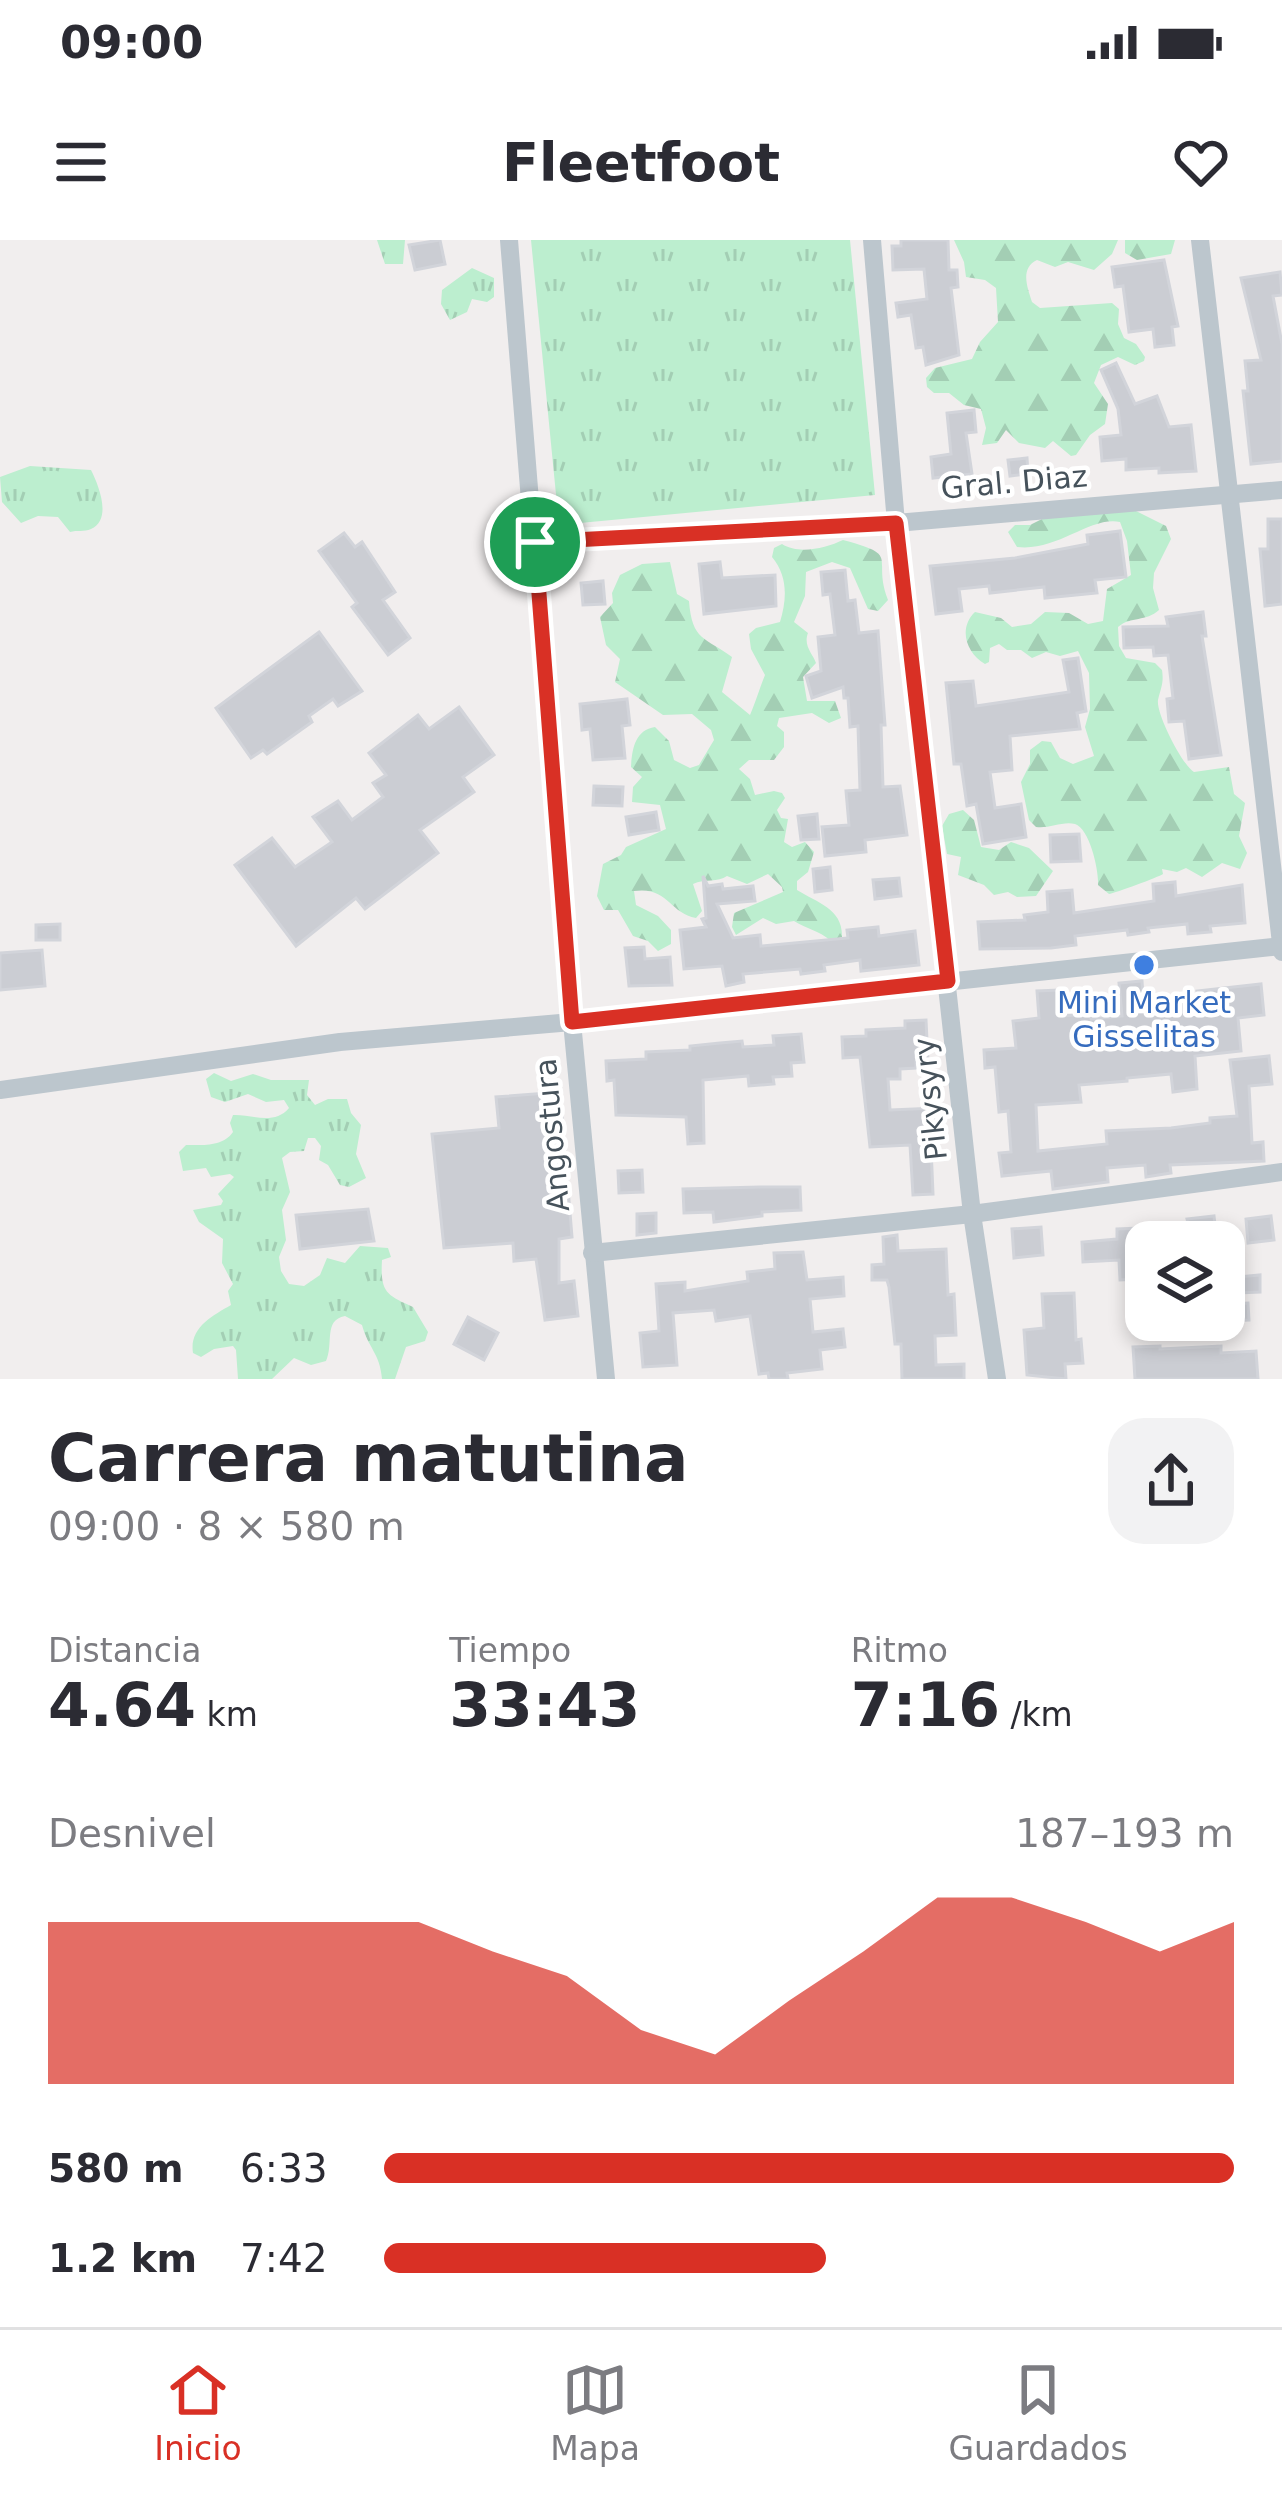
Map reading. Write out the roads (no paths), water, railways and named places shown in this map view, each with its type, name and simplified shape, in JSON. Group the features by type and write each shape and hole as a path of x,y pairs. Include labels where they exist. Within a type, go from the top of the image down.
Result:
{"street":[{"name":"Angostura","path":"509,240 606,1379"},
{"name":"Pikysyry","path":"872,240 896,523 972,1214 997,1379"},
{"path":"0,1090 340,1042 1282,948 1200,240"},
{"name":"Gral. Diaz","path":"535,542 896,523 1282,490"},
{"path":"592,1253 972,1214 1282,1172"}],"place":[{"name":"Mini Market Gisselitas","path":"1144,965"}]}
